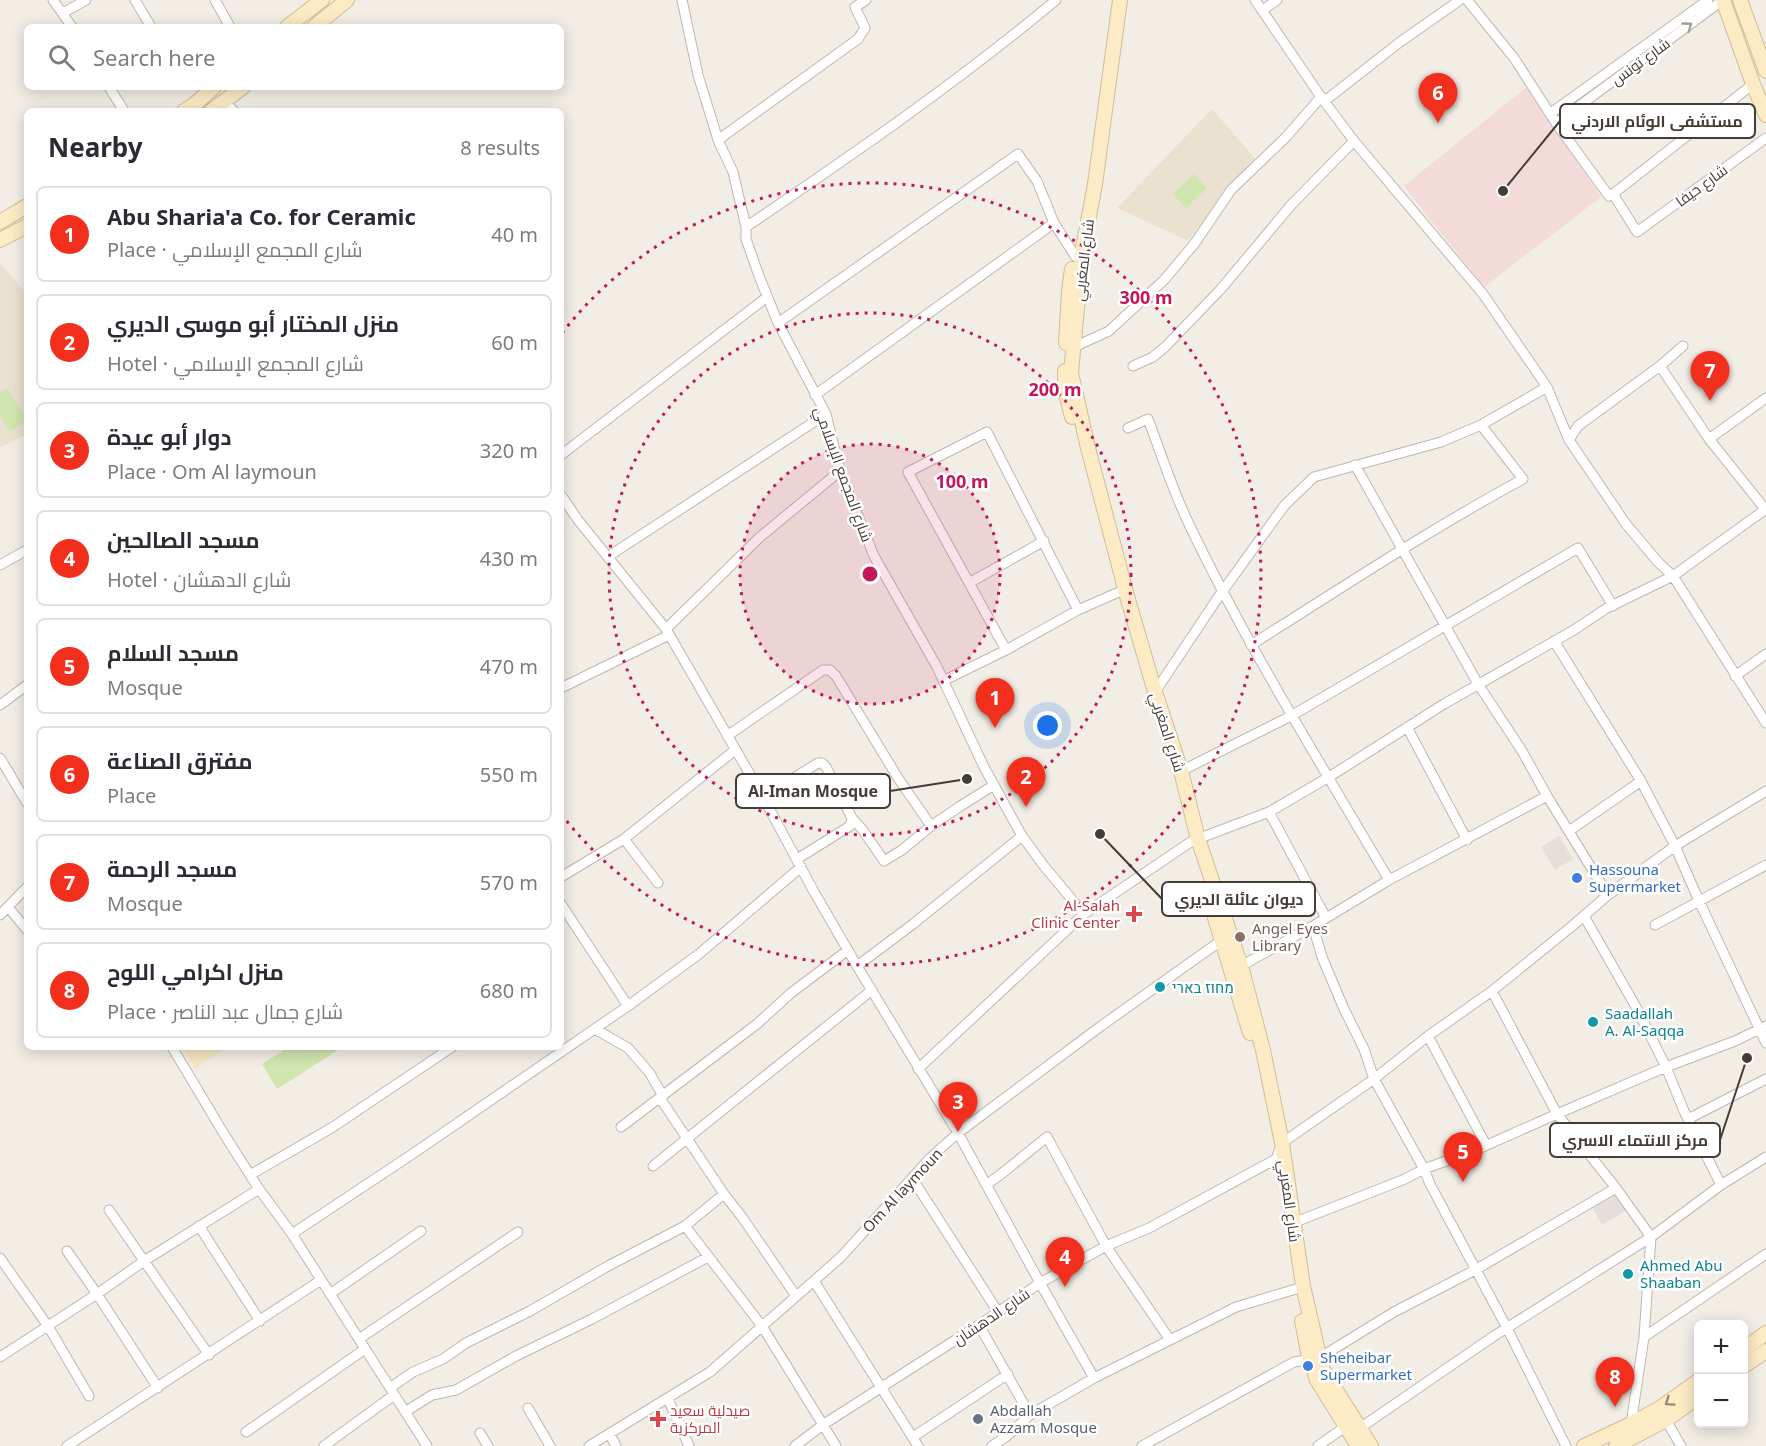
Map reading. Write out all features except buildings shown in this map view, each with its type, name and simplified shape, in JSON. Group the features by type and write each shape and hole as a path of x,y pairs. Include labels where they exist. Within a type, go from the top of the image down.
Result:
{"main road":[{"path":"291,24 322,0"},
{"path":"318,24 347,0"},
{"name":"شارع المغربي","path":"1111,0 1086,194 1069,291 1065,390 1119,592 1195,840 1256,1053 1276,1159 1296,1289 1315,1358 1353,1427 1358,1446"},
{"name":"شارع المغربي","path":"1120,0 1095,184 1082,254 1071,373 1088,448 1155,692 1181,771 1195,840 1241,966 1263,1050 1282,1143 1315,1358"},
{"path":"1723,0 1766,115"},
{"path":"1740,0 1766,71"},
{"path":"189,108 211,90"},
{"path":"229,107 241,90"},
{"path":"0,222 24,208"},
{"path":"0,240 24,228"},
{"path":"1748,1346 1766,1333"},
{"path":"1748,1363 1766,1351"},
{"path":"1584,1446 1660,1408 1694,1384"},
{"path":"1616,1446 1666,1420 1694,1400"},
{"name":"شارع المغربي","path":"1353,1427 1371,1446"}],"street":[{"path":"53,0 70,24"},
{"path":"63,13 86,0"},
{"path":"135,0 149,24"},
{"path":"214,0 228,24"},
{"name":"شارع المجمع الإسلامي","path":"682,0 699,75 718,140 733,172 746,227 746,239 778,323 826,414 840,471 874,556 943,681 1022,836 1084,914"},
{"path":"718,140 858,39 865,28 855,7 866,0"},
{"path":"746,227 866,146 1001,46 1056,0"},
{"path":"1255,0 1354,141 1483,294 1547,387 1569,440 1626,524 1673,576 1766,723"},
{"path":"1263,10 1277,0"},
{"path":"1321,97 1326,100 1400,42 1460,0"},
{"path":"1467,0 1514,58 1608,196 1753,84"},
{"name":"شارع تونس","path":"1551,113 1708,0"},
{"name":"شارع تونس","path":"1557,123 1723,0"},
{"path":"111,90 122,108"},
{"path":"1074,347 1109,331 1164,280 1194,243 1231,190 1286,137 1321,97"},
{"name":"شارع حيفا","path":"1613,194 1637,232 1766,138"},
{"path":"1133,366 1153,357 1165,347 1220,290 1292,204 1354,141"},
{"path":"778,323 1018,154 1037,181 1054,224 1075,256"},
{"path":"815,395 1054,224"},
{"path":"564,453 767,297"},
{"path":"1569,440 1578,426 1660,366 1683,346"},
{"path":"918,1069 1084,914 1195,840 1269,812 1478,684 1613,606 1673,576 1765,509 1709,439 1660,366"},
{"path":"1155,692 1222,592 1284,506 1314,477 1441,442 1481,425 1547,387"},
{"path":"1709,439 1766,398"},
{"path":"609,556 826,414"},
{"path":"1128,428 1148,419 1186,519 1222,592 1291,716 1389,880"},
{"path":"1251,645 1481,501 1523,479 1481,425"},
{"path":"1006,650 908,472 987,432 1078,610"},
{"path":"1355,465 1478,684 1522,751 1608,895"},
{"path":"564,686 667,632 760,537 840,471"},
{"path":"564,499 667,632 763,797 857,966 958,1133 1094,1378"},
{"path":"969,584 1044,541"},
{"path":"1181,771 1291,716 1578,548 1613,606"},
{"path":"0,565 24,552"},
{"path":"943,681 1006,650 1078,610 1119,592"},
{"path":"1554,641 1641,781 1763,1028 1766,1043"},
{"path":"1735,676 1766,654"},
{"path":"727,736 823,670 830,670 931,826"},
{"path":"0,705 24,687"},
{"path":"1407,727 1467,840"},
{"path":"564,874 624,839 735,750"},
{"path":"0,758 24,798"},
{"path":"763,797 818,763 822,763 852,818 884,861 958,807 994,785"},
{"path":"1569,831 1641,781"},
{"path":"1276,1159 1282,1143 1374,1079 1428,1036 1491,991 1608,895 1675,846 1766,791"},
{"path":"1241,966 1389,880 1547,796"},
{"path":"1269,812 1326,918"},
{"path":"292,1234 595,1029 699,954 799,863 850,826 852,818"},
{"path":"857,966 1022,836"},
{"path":"624,839 658,883"},
{"path":"1655,926 1766,865"},
{"path":"0,915 24,890"},
{"path":"8,907 24,926"},
{"path":"564,909 627,1006"},
{"path":"1584,915 1636,1007 1721,1185"},
{"path":"1313,926 1322,957 1364,1049 1374,1079 1424,1169 1566,1446"},
{"name":"Om Al laymoun","path":"589,1446 710,1372 841,1257 931,1157 958,1133 1101,1026 1222,940"},
{"path":"621,1127 848,950"},
{"path":"653,1166 872,990"},
{"path":"1491,991 1557,1114 1616,1188 1651,1237 1644,1337 1631,1424"},
{"path":"1293,1223 1405,1179 1424,1169 1763,1028"},
{"path":"595,1029 628,1048 649,1072 661,1097 724,1194 796,1296"},
{"path":"1428,1036 1486,1145"},
{"path":"174,1050 250,1175 292,1234 427,1446"},
{"path":"250,1175 333,1127 448,1050"},
{"path":"1688,1119 1766,1079"},
{"path":"987,1184 1047,1137 1106,1246 1170,1340"},
{"path":"1318,1446 1353,1427 1651,1237 1721,1185 1766,1157"},
{"name":"شارع الدهشان","path":"795,1446 824,1424 979,1325 1040,1283 1106,1246 1149,1228 1276,1159"},
{"path":"912,1178 998,1312"},
{"path":"1142,1446 1294,1362 1315,1358 1394,1312 1475,1270 1616,1188"},
{"path":"0,1356 144,1261 259,1189"},
{"path":"324,1446 413,1372 438,1361 466,1343 530,1311 608,1266 685,1226 724,1194"},
{"path":"109,1210 209,1355"},
{"path":"199,1226 260,1321"},
{"path":"685,1226 762,1326 836,1446"},
{"path":"330,1294 421,1231"},
{"path":"359,1339 518,1232"},
{"path":"67,1251 158,1388"},
{"path":"1644,1337 1766,1254"},
{"path":"405,1412 432,1395 456,1390 516,1356 592,1319 708,1257"},
{"path":"0,1258 48,1326 89,1396"},
{"path":"67,1446 321,1281"},
{"path":"814,1281 918,1446"},
{"path":"992,1446 1030,1415 1094,1378 1236,1306 1296,1289"},
{"path":"979,1325 1030,1415"},
{"path":"246,1432 365,1349"},
{"path":"913,1437 1008,1374"},
{"path":"668,1399 689,1446"},
{"path":"528,1408 550,1446"},
{"path":"1666,1420 1681,1446"},
{"path":"480,1433 488,1446"},
{"path":"610,1435 615,1446"},
{"path":"1007,1436 1013,1446"}],"shaded area":[{"path":"1528,86 1601,197 1484,287 1404,186"},
{"path":"1212,109 1255,158 1188,241 1117,208"},
{"path":"0,263 24,291 24,436 0,448"},
{"path":"1559,836 1573,859 1555,870 1541,847"},
{"path":"1614,1194 1627,1210 1602,1225 1592,1207"}],"green space":[{"path":"1194,174 1207,188 1186,208 1173,194"},
{"path":"7,388 24,415 24,422 10,432 0,416 0,393"},
{"path":"284,1050 338,1050 277,1089 262,1064"}],"sand":[{"path":"184,1050 222,1050 195,1069"}],"place":[{"name":"مفترق الصناعة","path":"1438,123"},
{"name":"مستشفى الوئام الاردني","path":"1503,191"},
{"name":"مسجد الرحمة","path":"1710,401"},
{"name":"Abu Sharia'a Co. for Ceramic","path":"995,728"},
{"name":"Al-Iman Mosque","path":"967,779"},
{"name":"منزل المختار أبو موسى الديري","path":"1026,807"},
{"name":"ديوان عائلة الديري","path":"1100,834"},
{"name":"Hassouna Supermarket","path":"1577,878"},
{"name":"Al-Salah Clinic Center","path":"1134,914"},
{"name":"Angel Eyes Library","path":"1240,937"},
{"name":"מחוז בארי","path":"1160,987"},
{"name":"Saadallah A. Al-Saqqa","path":"1593,1022"},
{"name":"مركز الانتماء الاسري","path":"1747,1058"},
{"name":"دوار أبو عيدة","path":"958,1132"},
{"name":"مسجد السلام","path":"1463,1182"},
{"name":"Ahmed Abu Shaaban","path":"1628,1274"},
{"name":"مسجد الصالحين","path":"1065,1287"},
{"name":"Sheheibar Supermarket","path":"1308,1366"},
{"name":"منزل اكرامي اللوح","path":"1615,1407"},
{"name":"صيدلية سعيد المركزية","path":"658,1419"},
{"name":"Abdallah Azzam Mosque","path":"978,1419"}]}
